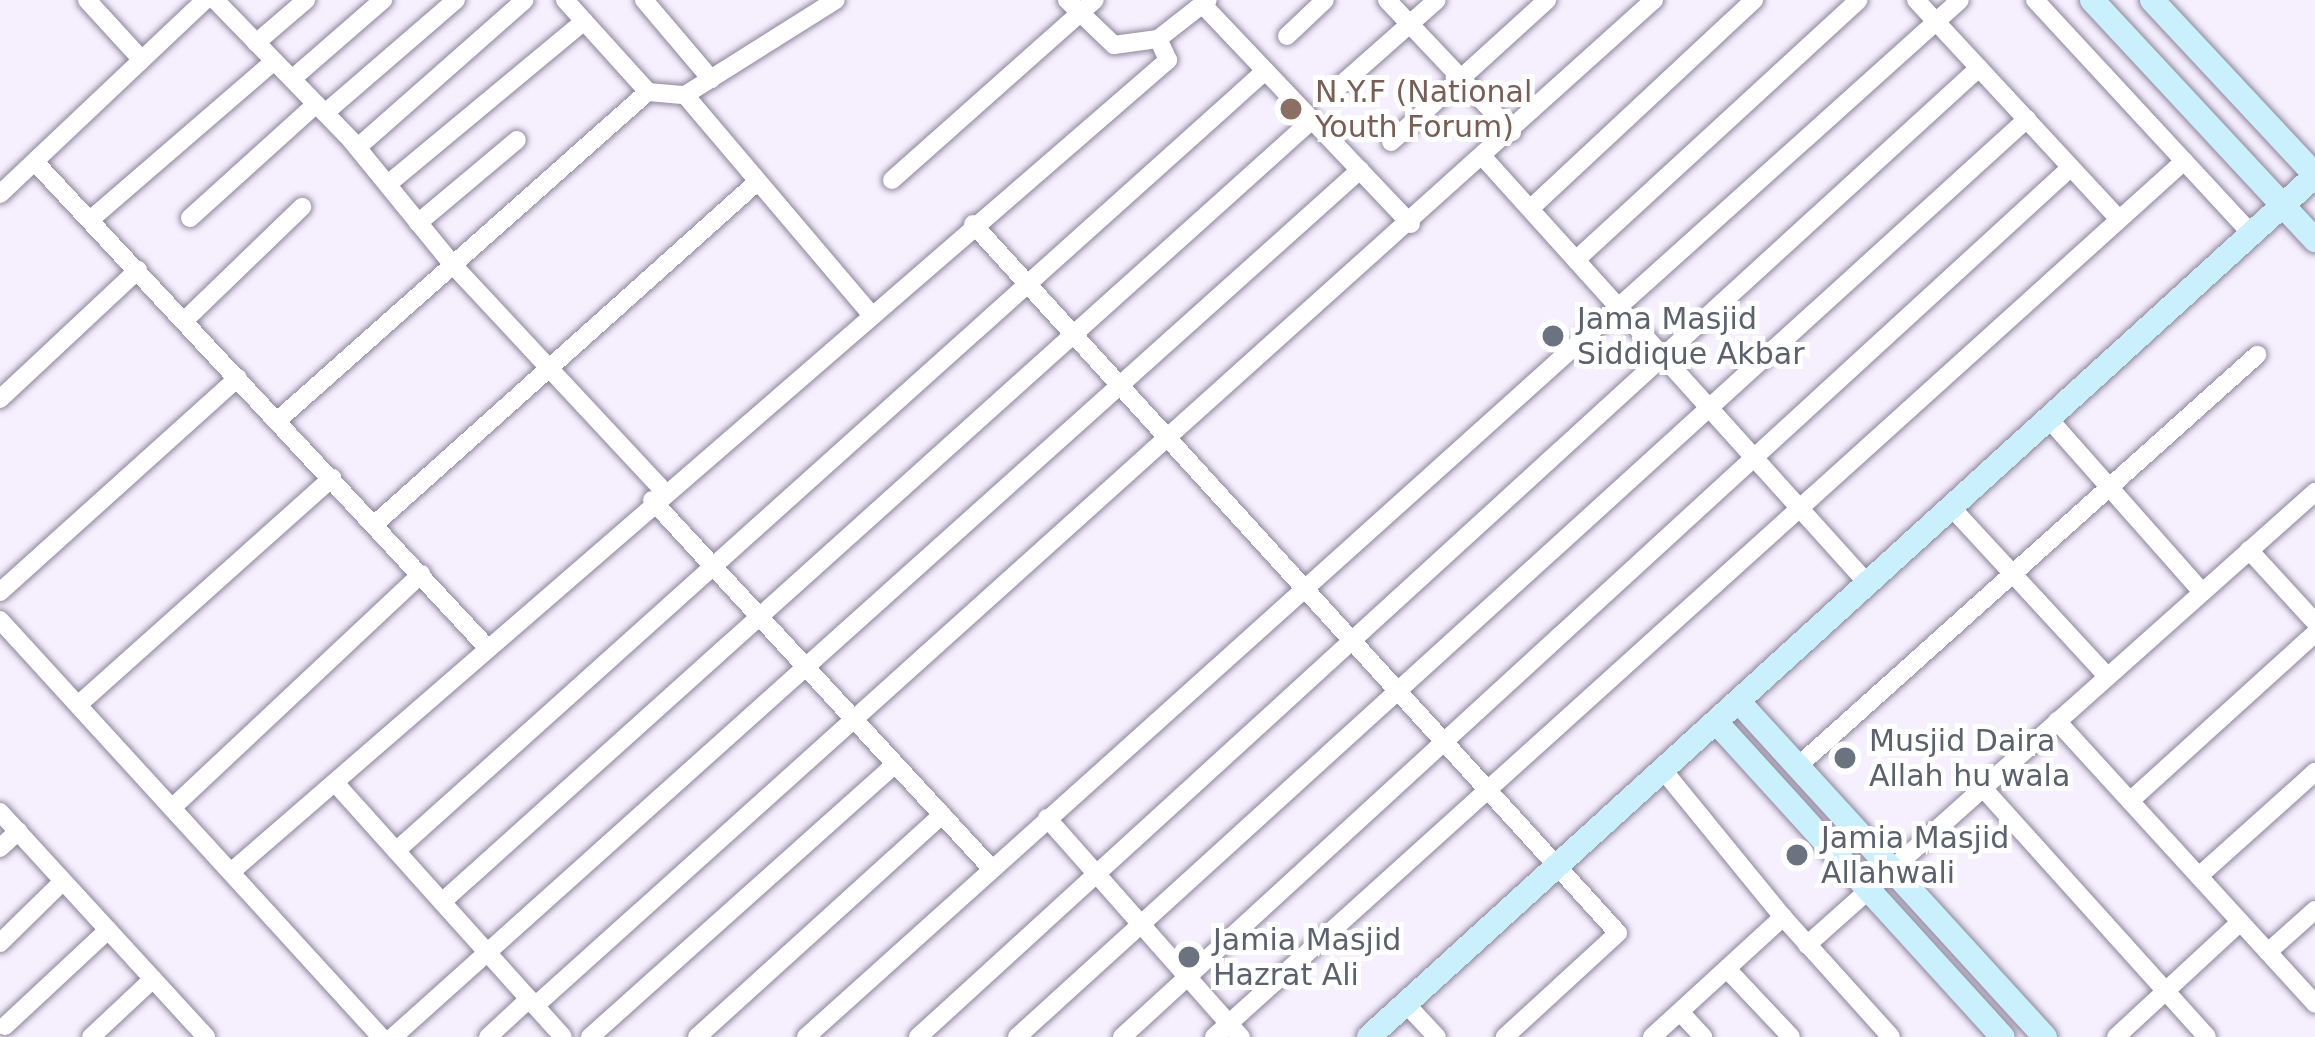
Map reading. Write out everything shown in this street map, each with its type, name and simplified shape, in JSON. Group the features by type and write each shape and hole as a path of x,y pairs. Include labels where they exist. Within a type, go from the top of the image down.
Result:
{"street":[{"path":"87,0 142,60"},
{"path":"0,194 205,0"},
{"path":"214,0 358,148 453,265 658,495 717,570 991,868"},
{"path":"256,43 306,0"},
{"path":"292,79 383,0"},
{"path":"190,218 456,0"},
{"path":"358,148 525,0"},
{"path":"565,0 648,92 685,95 836,0"},
{"path":"644,0 711,79"},
{"path":"892,179 1073,7 1095,0"},
{"path":"1287,35 1325,0"},
{"path":"1387,0 1511,132"},
{"path":"1334,91 1437,0"},
{"path":"1391,142 1547,0"},
{"path":"488,1037 855,721 1654,0"},
{"path":"1531,208 1754,0"},
{"path":"1578,258 1859,0"},
{"path":"1916,0 2117,218"},
{"path":"806,1037 1300,586 1960,0"},
{"path":"2035,0 2251,233"},
{"path":"2092,0 2315,240"},
{"path":"1369,1037 2315,176 2152,0"},
{"path":"1073,7 1114,45 1158,39 1205,2 1411,224"},
{"path":"388,184 584,21"},
{"path":"231,872 337,785 485,645 658,495 1168,60 1158,39"},
{"path":"90,220 274,61"},
{"path":"918,1037 1100,877 1350,641 1979,68"},
{"path":"396,851 717,570 1265,71"},
{"path":"277,421 648,92"},
{"path":"685,95 870,313"},
{"path":"1017,1037 2026,119"},
{"path":"442,902 1312,120"},
{"path":"418,223 517,140"},
{"path":"1484,158 1622,304 1868,584"},
{"path":"1214,1037 1235,1030 1487,789 2184,160"},
{"path":"34,162 485,645"},
{"path":"1122,1037 2071,167"},
{"path":"393,1037 484,949 809,670 1360,170"},
{"path":"375,524 756,183"},
{"path":"2283,204 2315,210"},
{"path":"184,320 302,207"},
{"path":"973,224 1618,933 1505,1037"},
{"path":"0,399 138,271"},
{"path":"1797,767 2257,355"},
{"path":"0,592 238,378"},
{"path":"2049,419 2202,592"},
{"path":"78,705 332,478"},
{"path":"1808,945 2315,492"},
{"path":"1952,508 2108,676"},
{"path":"2249,550 2315,622"},
{"path":"172,808 421,574"},
{"path":"0,620 381,1037"},
{"path":"2130,801 2315,633"},
{"path":"0,652 16,637"},
{"path":"1738,702 2045,1037"},
{"path":"2056,721 2315,1004"},
{"path":"1716,722 2003,1037"},
{"path":"590,1037 895,764"},
{"path":"1663,770 1783,917 1891,1037"},
{"path":"2199,876 2315,772"},
{"path":"337,785 562,1037"},
{"path":"1982,787 2207,1037"},
{"path":"0,812 153,979 196,1034"},
{"path":"698,1037 942,815"},
{"path":"1047,818 1235,1030"},
{"path":"0,848 18,831"},
{"path":"0,943 63,881"},
{"path":"2268,952 2315,910"},
{"path":"1652,1037 1783,917"},
{"path":"2116,1037 2240,922"},
{"path":"7,1028 108,930"},
{"path":"1727,969 1791,1037"},
{"path":"91,1037 153,979"},
{"path":"1406,1004 1437,1037"},
{"path":"1681,1012 1703,1037"}],"place":[{"name":"N.Y.F (National Youth Forum)","path":"1291,109"},
{"name":"Jama Masjid Siddique Akbar","path":"1553,336"},
{"name":"Musjid Daira Allah hu wala","path":"1845,758"},
{"name":"Jamia Masjid Allahwali","path":"1797,855"},
{"name":"Jamia Masjid Hazrat Ali","path":"1189,957"}]}
